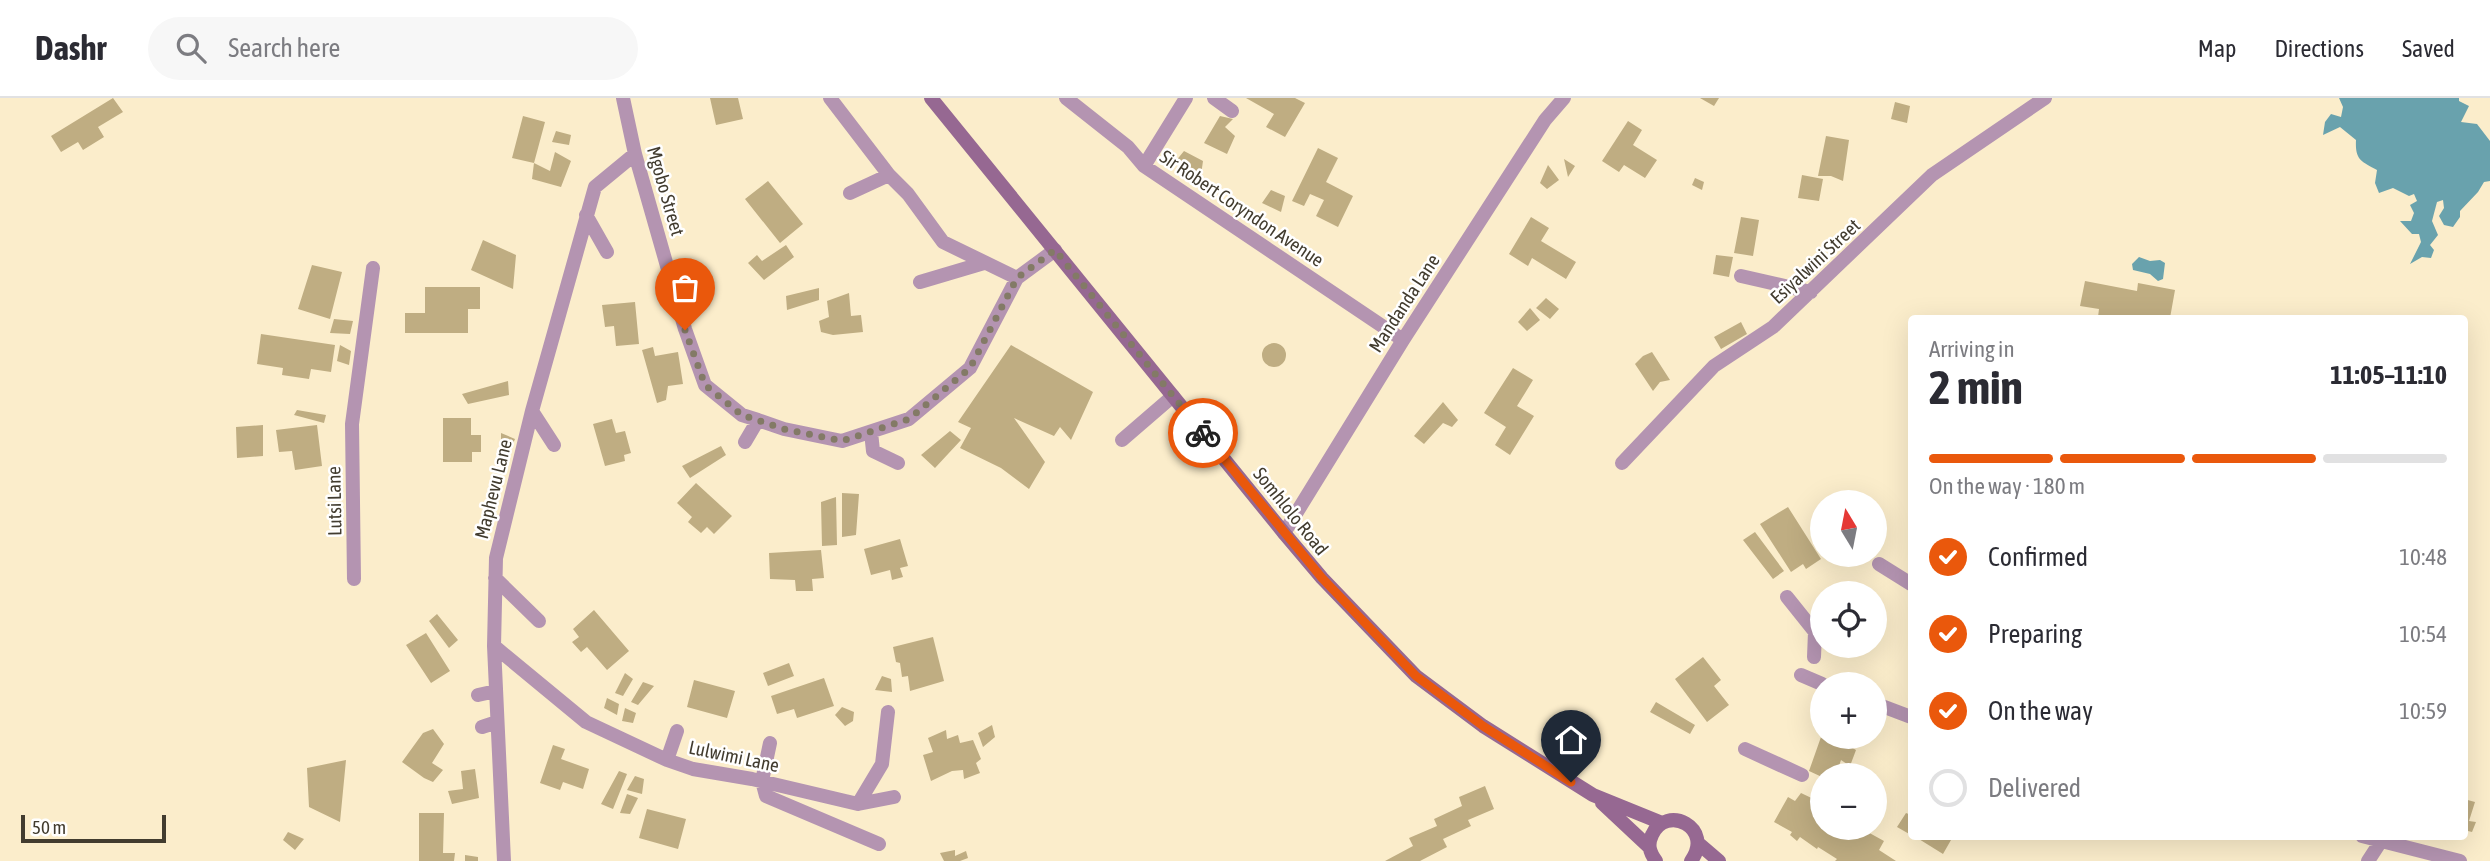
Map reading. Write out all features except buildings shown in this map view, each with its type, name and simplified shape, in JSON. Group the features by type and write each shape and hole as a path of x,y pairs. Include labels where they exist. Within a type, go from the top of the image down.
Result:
{"main road":[{"name":"Somhlolo Road","path":"931,98 1284,533 1322,578 1416,676 1483,726 1593,795 1662,823 1675,820 1688,825 1698,843 1719,861"},
{"name":"Somhlolo Road","path":"1593,795 1649,847 1656,861"},
{"path":"1649,847 1652,833 1662,823"},
{"path":"1691,861 1698,849 1698,843"}],"street":[{"name":"Mgobo Street","path":"623,98 635,154 685,330 705,385 742,415 784,429 842,441 909,419 970,368 1017,278 1055,250"},
{"path":"830,98 943,242 1017,278"},
{"name":"Sir Robert Coryndon Avenue","path":"1066,98 1128,147 1144,166 1403,340"},
{"path":"1144,166 1186,98"},
{"path":"1214,98 1232,111"},
{"name":"Mandanda Lane","path":"1284,533 1403,340 1545,120 1564,98"},
{"name":"Esiyalwini Street","path":"1622,463 1714,366 1773,327 1932,175 2045,98"},
{"name":"Maphevu Lane","path":"508,859 494,646 496,558 532,411 595,187 635,154"},
{"path":"850,193 889,175"},
{"path":"586,215 607,252"},
{"path":"920,282 984,263"},
{"name":"Lutsi Lane","path":"354,579 352,424 373,268"},
{"path":"1741,276 1811,292"},
{"path":"1122,440 1173,396"},
{"path":"532,411 554,445"},
{"path":"745,442 758,420"},
{"path":"871,432 873,451 898,463"},
{"path":"1884,567 1908,582"},
{"path":"495,578 539,621"},
{"path":"1787,597 1810,626"},
{"name":"Lulwimi Lane","path":"494,646 586,722 667,760 694,769 762,781 858,804"},
{"path":"1801,675 1810,679"},
{"path":"478,695 496,691"},
{"path":"1887,708 1908,716"},
{"path":"858,804 882,765 888,712"},
{"path":"482,727 498,722"},
{"path":"667,760 677,731"},
{"path":"770,743 762,781 766,796 879,844"},
{"path":"1745,749 1802,775"},
{"path":"858,804 894,797"},
{"path":"2377,840 2460,861"},
{"path":"2368,861 2381,841"}],"water":[{"path":"2339,98 2459,98 2459,101 2469,106 2461,122 2477,124 2490,141 2490,181 2484,182 2460,211 2460,217 2453,227 2444,225 2439,216 2444,208 2443,200 2437,202 2432,221 2438,235 2430,245 2434,250 2431,258 2422,257 2410,264 2421,242 2419,234 2412,234 2400,221 2411,221 2414,213 2410,205 2417,201 2414,194 2409,196 2393,188 2379,193 2375,183 2377,170 2360,159 2356,140 2340,127 2323,135 2325,122 2331,114 2341,117 2343,107"},
{"path":"2139,257 2165,263 2163,279 2158,281 2150,274 2133,270 2132,264"}],"way so far":[{"path":"685,330 705,385 742,415 784,429 842,441 909,419 970,368 1017,278 1055,250 1203,433"}],"route":[{"path":"1203,433 1322,578 1416,676 1483,726 1571,782"}]}
